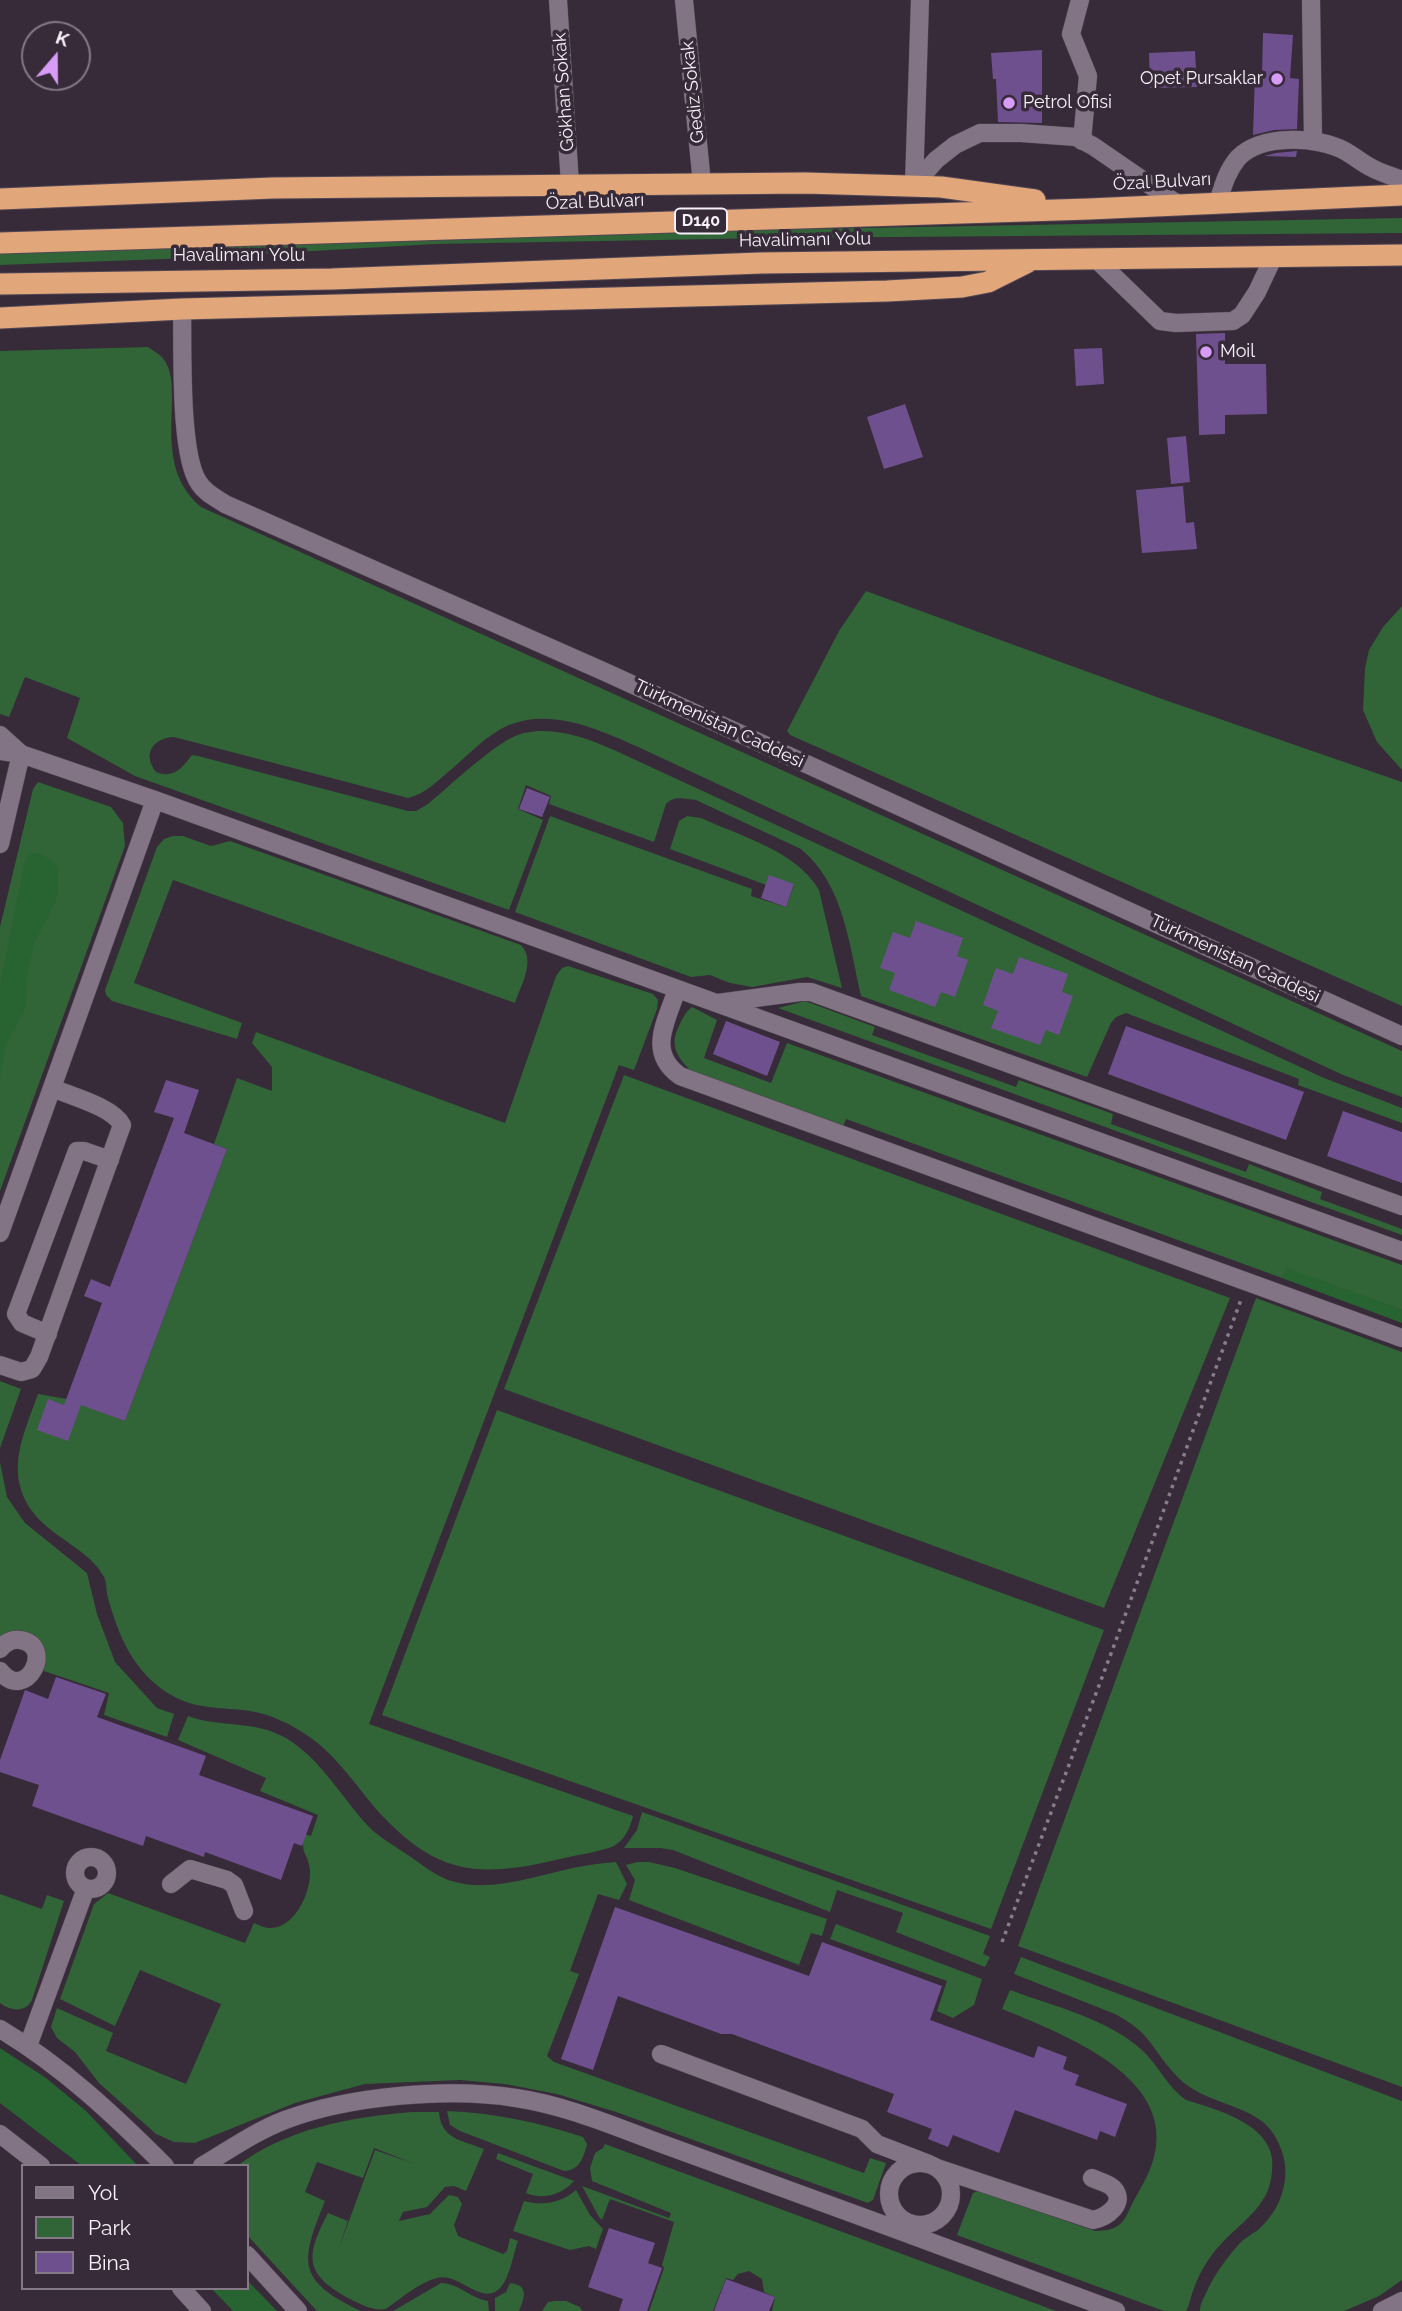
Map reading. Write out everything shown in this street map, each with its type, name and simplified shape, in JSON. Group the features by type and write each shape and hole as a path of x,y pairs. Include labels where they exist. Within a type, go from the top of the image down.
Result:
{"highway":[{"path":"0,199 273,188 570,184 914,185 1089,208"},
{"name":"Özal Bulvarı","path":"0,243 1089,208 1402,195"},
{"name":"Havalimanı Yolu","path":"0,284 332,279 747,264 1402,255"},
{"path":"0,318 182,309 912,290 962,287 988,282 1031,260"}],"street":[{"name":"Gökhan Sokak","path":"558,0 570,184"},
{"name":"Gediz Sokak","path":"684,0 702,184"},
{"path":"914,185 920,0"},
{"path":"1080,0 1071,34 1088,76 1082,141"},
{"path":"1311,0 1313,139"},
{"path":"914,185 936,160 955,145 980,133 1021,133 1076,137 1176,203"},
{"path":"1218,202 1228,172 1240,156 1260,144 1313,139 1344,150 1372,169 1402,180"},
{"path":"1096,259 1160,321 1176,323 1233,321 1242,315 1257,292 1274,256"},
{"name":"Türkmenistan Caddesi","path":"182,309 186,438 190,460 202,488 225,503 605,672 1402,1036"},
{"path":"0,735 22,754"},
{"path":"0,751 22,754 155,800 1402,1251"},
{"path":"0,844 22,754"},
{"path":"0,1233 155,800"},
{"path":"677,989 659,1048 664,1060 680,1076 1402,1338"},
{"path":"715,1003 811,992 1402,1206"},
{"path":"0,1364 21,1372 32,1369 48,1334 122,1125 119,1118 109,1111 52,1088"},
{"path":"48,1334 22,1323 16,1314 77,1151 110,1160"},
{"path":"0,1649 10,1641 24,1641 34,1650 37,1661 32,1673 21,1680 9,1679 0,1671"},
{"path":"171,1884 190,1868 227,1880 234,1885 244,1911"},
{"path":"28,2046 86,1888"},
{"path":"0,2029 28,2046 117,2118 163,2164"},
{"path":"661,2054 862,2129 877,2144 933,2166 1093,2220 1109,2215 1116,2206 1117,2197 1113,2189 1092,2178"},
{"path":"205,2164 285,2120 324,2108 370,2099 418,2095 468,2093 515,2097 575,2113 908,2228 1116,2311"},
{"path":"0,2134 38,2164"},
{"path":"920,2163 933,2166 949,2181 949,2207 944,2215 928,2224 908,2228 890,2203 891,2184 902,2169 920,2163"},
{"path":"248,2256 298,2311"},
{"path":"183,2290 202,2311"},
{"path":"1382,2311 1402,2301"}],"path":[{"path":"1002,1942 1108,1664 1248,1282"}],"green space":[{"path":"1402,218 1402,233 770,238 435,244 191,258 0,265 0,254 431,236"},
{"path":"148,347 162,357 170,372 173,458 182,484 201,507 1402,1051 1402,1097 1343,1075 590,727 541,719 509,725 487,739 426,790 408,798 174,737 160,740 152,748 150,759 156,772 173,773 192,755 416,811 488,753 514,737 524,733 547,731 582,738 614,750 1324,1078 1402,1108 1402,1123 1298,1085 1299,1079 1126,1013 1116,1017 1111,1023 1087,1077 861,996 843,916 827,880 815,864 801,849 696,800 676,799 666,804 654,842 549,804 551,796 526,785 518,809 543,820 509,910 135,776 67,738 80,698 25,677 9,717 0,714 0,351"},
{"path":"866,591 1165,700 1402,782 1402,1006 790,735 787,731 839,631"},
{"path":"1402,606 1402,770 1377,742 1363,710 1365,668 1369,650 1383,627"},
{"path":"38,782 111,807 123,823 125,846 0,1191 0,927 33,789"},
{"path":"550,816 752,889 751,896 786,907 794,885 766,885 670,849 679,821 687,816 701,818 750,838 782,855 809,876 819,890 842,988 807,977 752,987 730,983 710,975 691,977 515,912"},
{"path":"183,836 211,846 230,841 521,945 527,958 527,966 515,1003 173,880 134,983 242,1023 237,1039 112,1001 105,990 157,847 164,839"},
{"path":"30,853 40,853 58,868 58,889 55,903 35,941 28,968 25,1008 6,1045 0,1078 0,985 25,862"},
{"path":"568,966 653,994 658,1000 657,1009 634,1070 619,1065 369,1724 633,1816 626,1834 612,1847 527,1866 478,1869 457,1866 417,1847 376,1809 327,1751 295,1727 258,1712 192,1704 173,1696 148,1677 123,1641 112,1613 104,1577 85,1555 36,1516 26,1502 20,1486 18,1463 22,1439 38,1394 67,1399 125,1421 227,1149 214,1144 237,1078 272,1091 272,1067 252,1043 256,1032 505,1123 556,976 562,968"},
{"path":"805,1001 875,1027 872,1035 1016,1087 1019,1080 1113,1114 1111,1124 1246,1172 1249,1164 1322,1192 1320,1199 1402,1229 1402,1235 778,1008"},
{"path":"692,1007 717,1020 704,1058 771,1083 787,1043 1402,1265 1402,1310 1287,1269 1282,1278 846,1119 842,1129 691,1071 678,1056 675,1039 683,1018"},
{"path":"624,1075 1230,1298 1104,1608 504,1389"},
{"path":"1287,1268 1402,1310 1402,1323 1282,1278"},
{"path":"1256,1298 1402,1352 1402,2087 1018,1946"},
{"path":"0,1381 21,1389 0,1448"},
{"path":"497,1410 1104,1630 991,1929 382,1715"},
{"path":"0,1462 7,1497 25,1523 87,1573 97,1614 115,1662 157,1708 174,1714 167,1737 104,1715 109,1693 44,1671 37,1643 26,1632 10,1632 0,1638"},
{"path":"188,1716 250,1726 286,1738 321,1768 373,1831 427,1869 448,1880 464,1884 495,1884 616,1862 627,1884 619,1900 598,1894 570,1971 579,1974 547,2056 554,2062 864,2173 870,2158 886,2163 873,2200 868,2203 616,2112 557,2094 505,2084 460,2080 365,2084 295,2103 195,2143 174,2142 156,2134 99,2083 75,2052 57,2038 51,2027 57,2008 113,2033 106,2051 186,2084 221,2004 140,1970 115,2026 60,1999 94,1904 108,1893 245,1943 254,1923 267,1928 278,1927 294,1916 300,1908 310,1880 303,1846 304,1834 311,1836 318,1815 260,1791 266,1778 178,1740"},
{"path":"642,1812 990,1936 983,1954 990,1957 985,1967 896,1932 903,1913 837,1890 830,1912 673,1850 624,1848 637,1830"},
{"path":"637,1862 675,1868 827,1919 822,1936 811,1933 799,1965 629,1900 635,1880 626,1865"},
{"path":"0,1894 42,1909 47,1895 64,1901 32,2000 22,2009 9,2008 0,2003"},
{"path":"836,1924 982,1979 974,2005 953,2018 937,2011 947,1981 830,1939"},
{"path":"1021,1957 1402,2101 1402,2280 1379,2296 1344,2311 1200,2311 1201,2303 1217,2272 1240,2243 1268,2220 1282,2195 1285,2168 1283,2154 1276,2139 1267,2126 1255,2117 1200,2093 1184,2083 1145,2036 1127,2021 1014,1974"},
{"path":"1010,1990 1080,2014 1113,2030 1143,2051 1186,2100 1215,2109 1245,2123 1266,2143 1272,2156 1272,2172 1266,2195 1255,2211 1208,2261 1186,2311 1164,2311 957,2235 973,2193 978,2191 1095,2231 1113,2228 1127,2215 1155,2157 1156,2125 1144,2097 1124,2074 1096,2053 1065,2036 1002,2009"},
{"path":"0,2048 46,2078 86,2111 136,2164 79,2164 0,2103"},
{"path":"447,2111 499,2116 550,2127 583,2137 587,2144 586,2149 574,2169 564,2171 460,2131 450,2125"},
{"path":"439,2112 448,2133 484,2149 466,2191 454,2186 445,2187 427,2207 403,2212 399,2221 430,2214 449,2195 458,2197 462,2204 454,2225 458,2236 503,2254 507,2251 510,2238 518,2241 507,2277 501,2287 486,2294 454,2280 437,2278 417,2287 386,2309 377,2309 354,2301 324,2281 313,2263 315,2241 320,2228 328,2213 348,2221 339,2248 375,2150 415,2164 374,2148 363,2178 317,2162 305,2192 325,2201 308,2254 309,2267 314,2278 324,2289 361,2311 317,2311 248,2236 248,2164 240,2164 277,2142 321,2127 366,2117"},
{"path":"605,2144 1056,2311 772,2311 775,2297 764,2292 762,2279 749,2271 738,2274 733,2280 726,2278 713,2311 649,2311 664,2268 662,2265 674,2222 610,2199 602,2220 599,2217 582,2186 669,2218 671,2213 592,2181 590,2168 595,2153"},
{"path":"498,2153 574,2181 564,2190 552,2195 526,2193 533,2174 496,2159"},
{"path":"576,2190 590,2215 603,2229 596,2249 589,2246 570,2250 513,2231 524,2201 552,2202"},
{"path":"248,2281 277,2311 233,2311 213,2290 248,2290"},
{"path":"441,2283 488,2301 489,2311 393,2311"},
{"path":"510,2283 523,2289 524,2297 519,2311 495,2311 495,2298 506,2292"},
{"path":"566,2301 580,2307 582,2311 542,2311 548,2302"}],"building":[{"path":"1263,33 1293,35 1290,78 1299,79 1297,129 1274,130 1253,135 1255,74 1262,74"},
{"path":"1042,50 1042,123 998,122 996,79 993,79 991,53"},
{"path":"1195,51 1197,87 1150,88 1149,53"},
{"path":"1297,151 1296,157 1264,156 1276,153"},
{"path":"1225,333 1225,364 1266,364 1267,414 1225,415 1225,434 1199,435 1196,334"},
{"path":"1102,348 1104,384 1076,386 1074,349"},
{"path":"905,404 923,457 884,469 867,417"},
{"path":"1186,436 1190,482 1171,484 1167,438"},
{"path":"1183,486 1186,523 1194,522 1197,549 1142,553 1136,490"},
{"path":"527,788 550,797 542,817 519,809"},
{"path":"769,875 794,884 786,907 761,898"},
{"path":"916,921 963,938 957,956 968,960 955,997 941,992 935,1007 889,990 895,973 880,968 893,932 910,938"},
{"path":"1019,957 1068,974 1062,992 1073,996 1059,1035 1046,1030 1040,1045 991,1028 998,1011 983,1005 996,968 1013,974"},
{"path":"726,1021 780,1042 767,1076 713,1054"},
{"path":"1126,1026 1304,1092 1286,1140 1108,1074"},
{"path":"166,1080 199,1090 184,1133 227,1149 125,1421 81,1405 68,1441 37,1430 48,1399 64,1405 102,1303 84,1296 91,1279 110,1287 174,1118 154,1112"},
{"path":"1343,1111 1402,1132 1402,1183 1327,1156"},
{"path":"56,1677 106,1694 97,1717 206,1756 199,1775 313,1816 302,1846 294,1843 281,1880 205,1852 204,1857 146,1836 143,1846 32,1806 39,1785 0,1772 0,1760 25,1690 48,1699"},
{"path":"615,1907 809,1976 822,1942 942,1986 930,2020 1034,2058 1038,2046 1067,2057 1063,2069 1079,2075 1075,2085 1127,2104 1115,2137 1100,2131 1097,2140 1015,2110 999,2153 953,2135 948,2147 928,2139 932,2129 887,2112 894,2094 732,2034 721,2034 618,1996 593,2070 561,2059"},
{"path":"609,2228 655,2243 648,2263 662,2268 647,2311 619,2311 623,2299 588,2287"},
{"path":"726,2279 775,2297 769,2311 714,2311"}],"place":[{"name":"Opet Pursaklar","path":"1277,79"},
{"name":"Petrol Ofisi","path":"1009,103"},
{"name":"Moil","path":"1206,352"}]}
